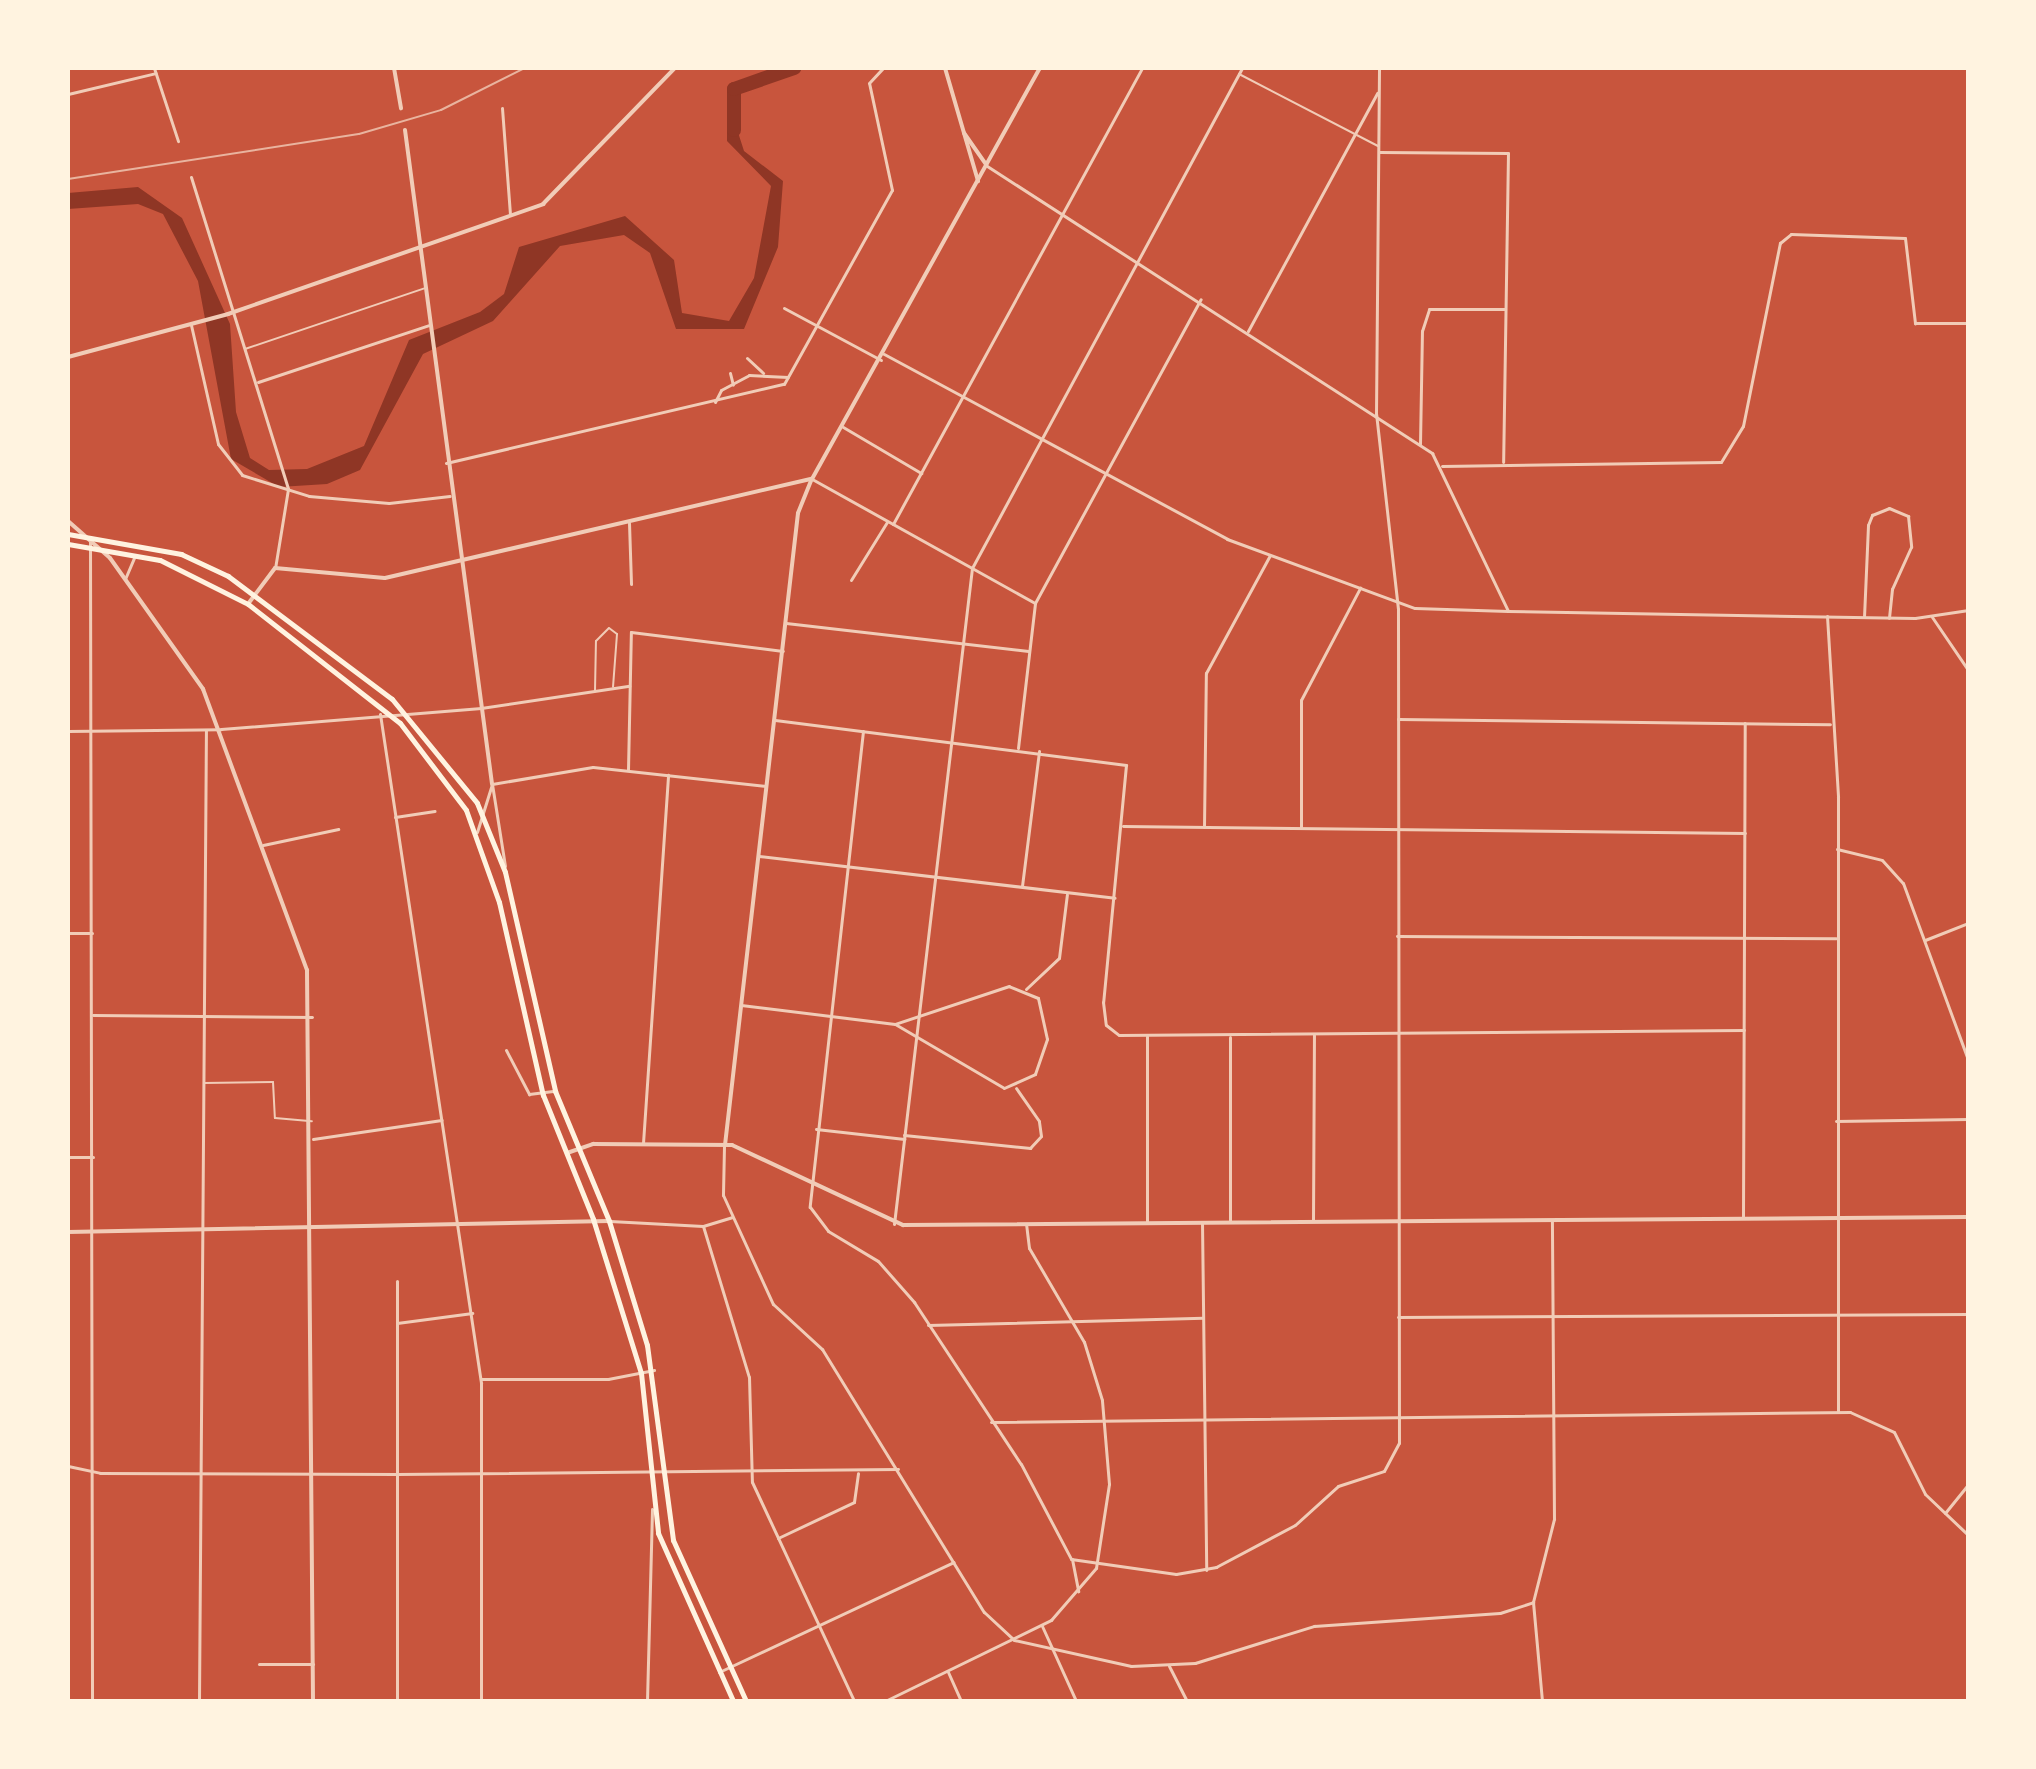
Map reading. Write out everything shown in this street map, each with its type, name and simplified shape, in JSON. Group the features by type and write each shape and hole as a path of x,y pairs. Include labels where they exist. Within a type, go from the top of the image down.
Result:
{"highway":[{"path":"68,534 208,579 248,604 388,713 435,762 477,832 543,1095 593,1219 641,1373 652,1509 733,1701"},
{"path":"68,544 90,541 181,554 256,596 403,712 456,770 483,816 505,872 555,1091 576,1148 609,1221 654,1370 661,1473 673,1540 746,1701"}],"street":[{"path":"394,68 401,108"},
{"path":"68,357 230,313 510,215 553,197 675,68"},
{"path":"446,463 775,389 788,377 892,190 869,83 883,68"},
{"path":"945,68 978,183"},
{"path":"1040,68 881,360 812,479 798,513 721,1187 777,1311 822,1349 984,1612 1014,1640 1115,1664 1169,1666 1244,1651 1314,1626 1500,1613 1533,1602"},
{"path":"851,580 921,473 1142,68"},
{"path":"894,1224 972,568 1242,68"},
{"path":"1072,1559 1096,1568 1206,1570 1272,1541 1338,1486 1384,1471 1398,1450 1397,601 1376,414 1379,68"},
{"path":"68,94 155,70 178,141"},
{"path":"1248,331 1379,90"},
{"path":"502,108 510,215"},
{"path":"1366,116 1378,108"},
{"path":"405,130 422,245 429,328 458,561 505,872"},
{"path":"964,133 987,166"},
{"path":"1379,152 1508,153 1503,462"},
{"path":"973,159 1064,212 1201,299 1420,444 1442,466 1508,611"},
{"path":"191,177 230,313 245,349 288,491 275,568 248,604"},
{"path":"1442,466 1503,462 1698,467 1721,462 1737,443 1786,237 1905,238 1915,323 1968,323"},
{"path":"1018,749 1035,603 1201,299"},
{"path":"1420,444 1426,313 1447,305 1505,309"},
{"path":"784,308 881,360"},
{"path":"191,325 222,452 242,475 288,491 389,503 450,496"},
{"path":"256,383 429,328"},
{"path":"884,354 1105,475 1270,555 1397,601 1508,611 1889,618 1932,617 1968,610"},
{"path":"747,358 763,373"},
{"path":"730,373 733,385"},
{"path":"715,404 718,392 763,373 788,377"},
{"path":"843,427 921,473"},
{"path":"275,568 371,580 812,479 1035,603"},
{"path":"1864,617 1868,525 1872,515 1889,508 1909,517 1911,547 1891,592 1889,618"},
{"path":"68,521 125,579 192,672 221,729 307,970 312,1017 314,1227 313,1701"},
{"path":"629,523 631,584"},
{"path":"90,541 92,1701"},
{"path":"125,579 139,555"},
{"path":"1204,827 1206,673 1270,555"},
{"path":"1301,828 1301,700 1360,588"},
{"path":"1827,616 1837,849 1838,1411"},
{"path":"1932,617 1968,670"},
{"path":"786,623 1028,651"},
{"path":"628,770 628,638 636,630 783,651"},
{"path":"68,731 221,729 388,713 481,708 629,686"},
{"path":"380,714 481,1379 481,1701"},
{"path":"1398,719 1831,724"},
{"path":"775,720 1039,751 1126,765 1123,826 1103,1002 1108,1030 1147,1036 1744,1030"},
{"path":"1743,1218 1745,723"},
{"path":"199,1701 206,730"},
{"path":"863,731 808,1190 822,1225 884,1266 928,1325 991,1422 1072,1559 1077,1595"},
{"path":"1022,886 1039,751"},
{"path":"492,784 593,767 766,786"},
{"path":"643,1143 668,775"},
{"path":"477,832 492,784"},
{"path":"395,817 435,811"},
{"path":"1123,826 1745,833"},
{"path":"263,845 338,829"},
{"path":"1837,849 1872,854 1891,867 1925,940 1968,1060"},
{"path":"759,856 1115,898"},
{"path":"1026,989 1059,958 1067,892"},
{"path":"1925,940 1968,923"},
{"path":"68,933 92,933"},
{"path":"1397,936 1836,938"},
{"path":"741,1005 895,1024 916,1034 987,1084 1015,1087 1035,1074 1047,1039 1042,1005 1026,989 994,987 918,1018 895,1024"},
{"path":"93,1015 312,1017"},
{"path":"1313,1221 1314,1035"},
{"path":"1147,1036 1147,1222"},
{"path":"1230,1036 1230,1222"},
{"path":"506,1050 529,1094 543,1095 555,1091"},
{"path":"815,1129 1030,1148 1041,1136 1039,1121 1015,1087"},
{"path":"1836,1121 1968,1119"},
{"path":"313,1139 442,1120"},
{"path":"565,1154 576,1148 643,1143 725,1145 894,1224 1968,1217"},
{"path":"68,1157 93,1157"},
{"path":"68,1232 314,1227 457,1220 593,1219 703,1226 732,1217"},
{"path":"1542,1701 1533,1602 1554,1519 1552,1220"},
{"path":"1202,1222 1206,1570"},
{"path":"885,1701 1042,1626 1077,1595 1096,1568 1109,1484 1105,1416 1074,1319 1029,1248 1026,1224"},
{"path":"703,1226 749,1377 751,1473 854,1701"},
{"path":"397,1281 397,1701"},
{"path":"397,1323 472,1313"},
{"path":"1398,1317 1968,1314"},
{"path":"928,1325 1203,1318"},
{"path":"481,1379 654,1370"},
{"path":"991,1422 1105,1416 1838,1411 1871,1416 1894,1432 1918,1484 1968,1535"},
{"path":"68,1466 199,1472 397,1474 858,1473 898,1469"},
{"path":"778,1538 854,1502 858,1473"},
{"path":"1945,1514 1968,1485"},
{"path":"647,1701 652,1509"},
{"path":"719,1672 954,1562"},
{"path":"1042,1626 1048,1649 1076,1701"},
{"path":"259,1664 313,1664"},
{"path":"1169,1666 1187,1701"},
{"path":"948,1672 961,1701"}],"lane":[{"path":"1239,74 1354,136 1379,146"},
{"path":"245,349 426,288"},
{"path":"595,691 596,641 609,628 617,634 613,688"},
{"path":"203,1083 273,1082 275,1118 312,1121"}],"shaded area":[{"path":"727,98 744,151 783,181 778,247 744,329 676,329 650,253 624,235 560,246 493,321 423,354 360,470 327,484 279,487 231,459 198,281 163,214 138,204 68,209 68,193 138,187 182,218 230,324 236,412 250,458 269,470 307,469 364,446 409,340 480,312 504,294 519,247 625,216 674,260 682,313 729,321 754,278 771,186 727,141"}],"waterway":[{"path":"734,130 734,89 794,68"}],"railway":[{"path":"68,179 359,134 441,110 525,68"}]}
